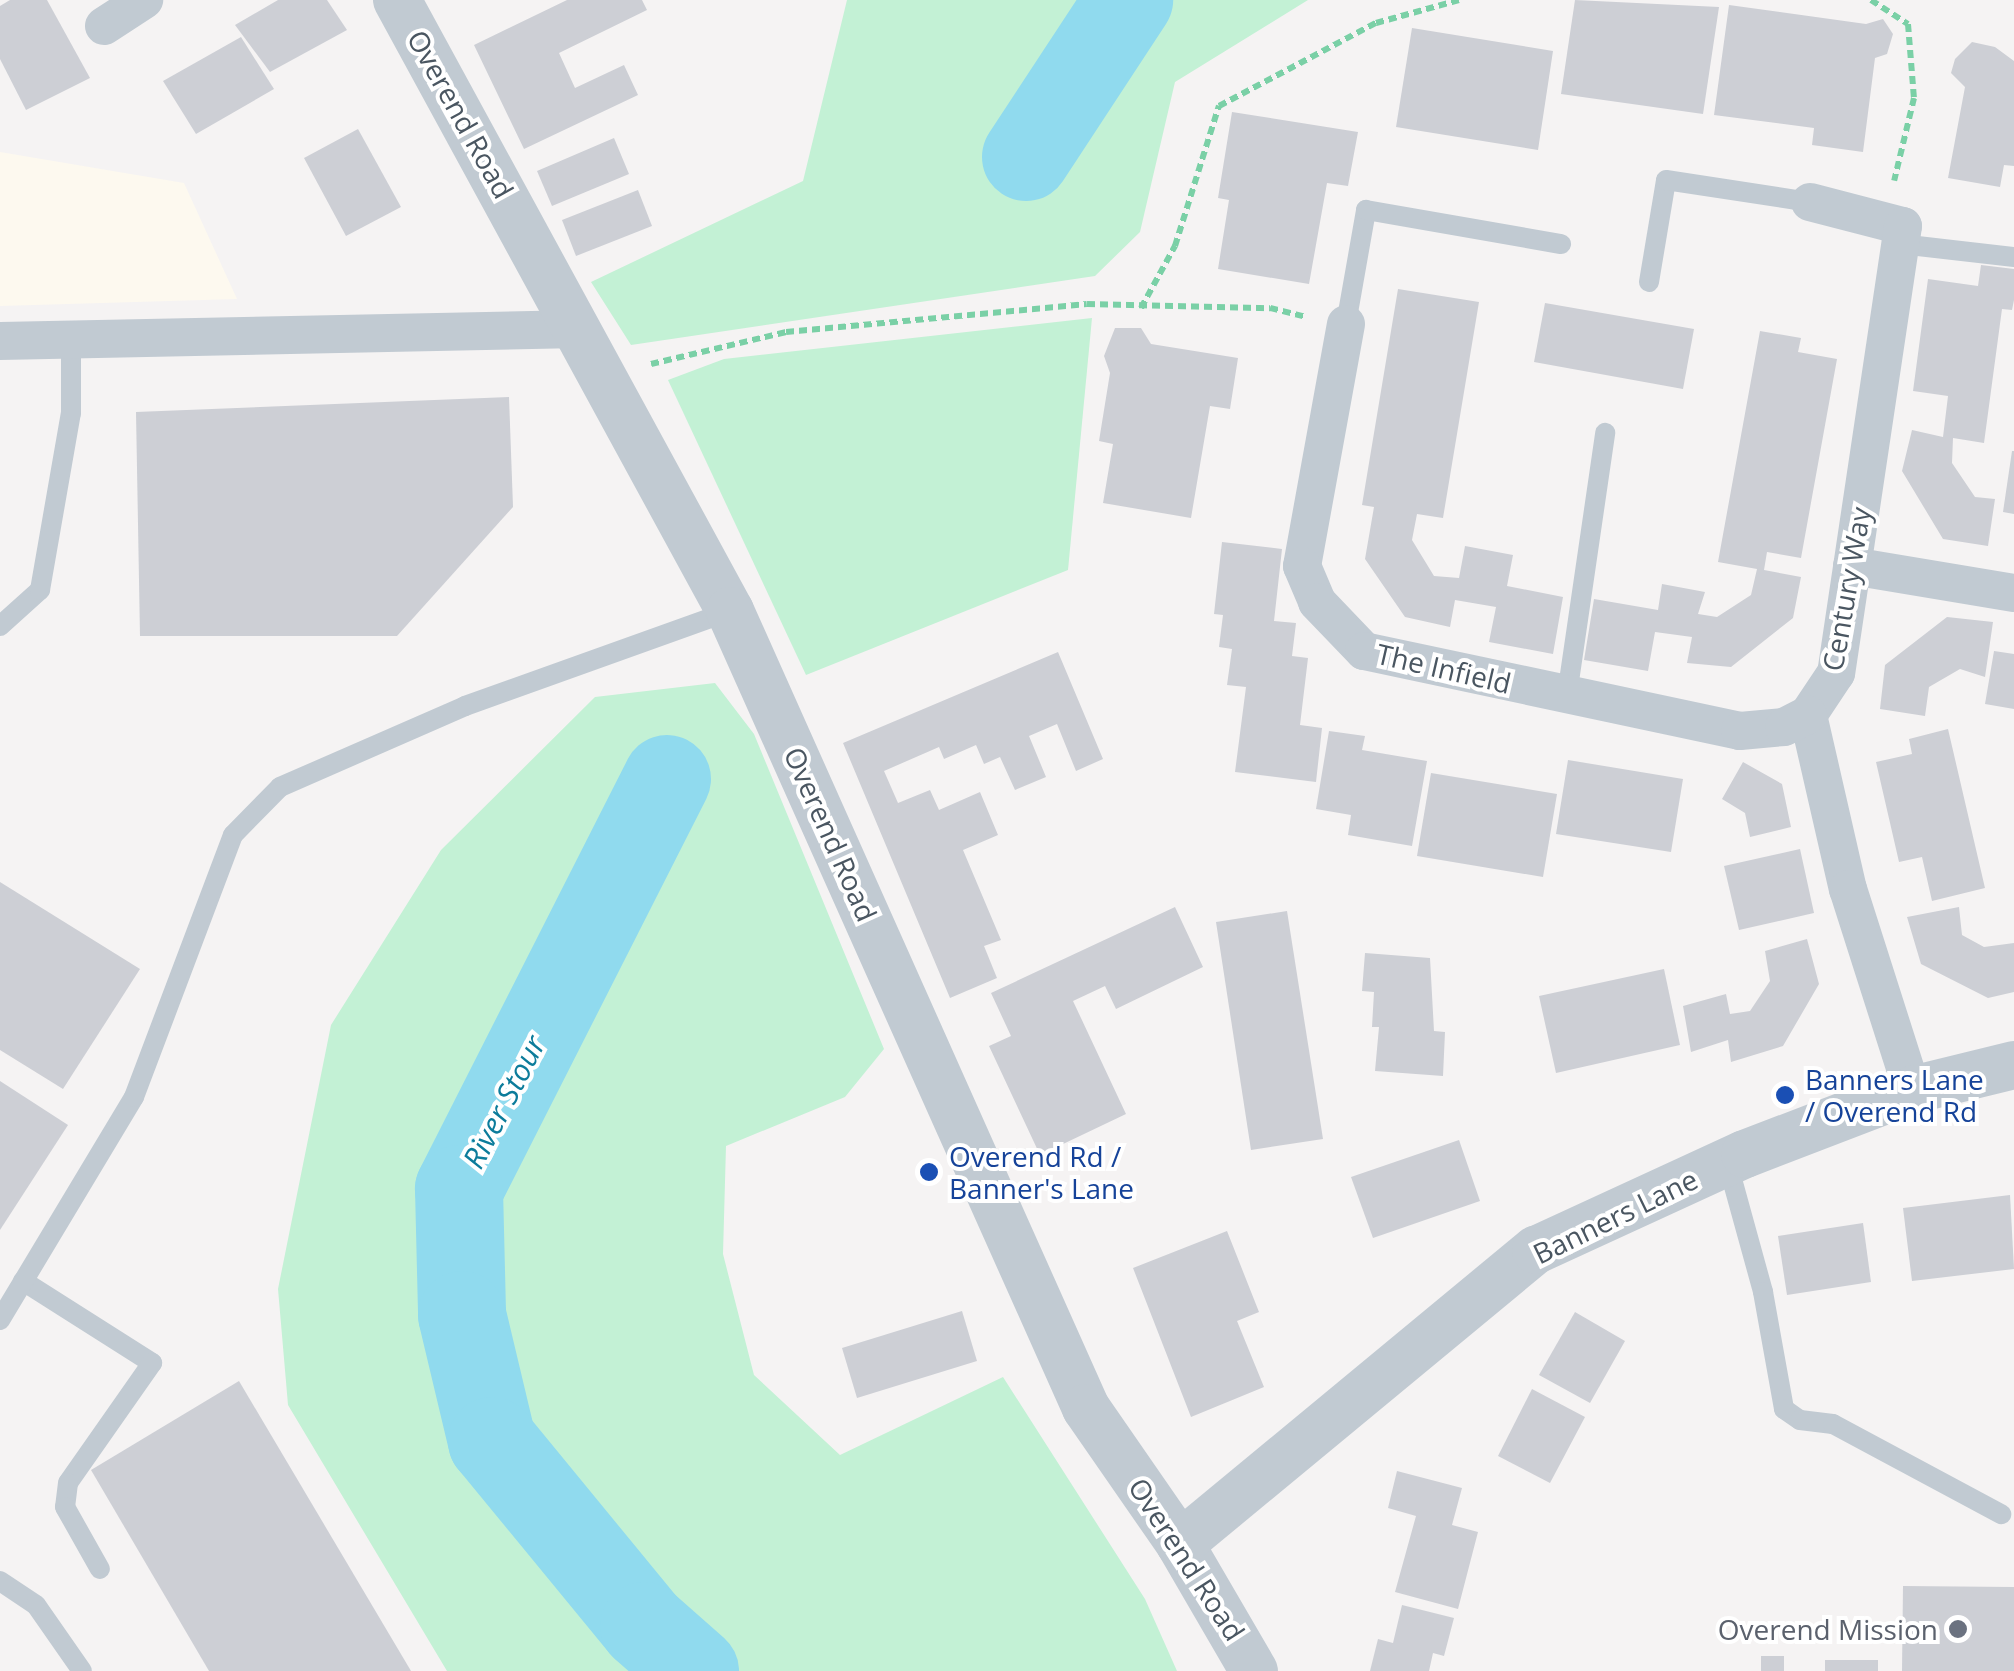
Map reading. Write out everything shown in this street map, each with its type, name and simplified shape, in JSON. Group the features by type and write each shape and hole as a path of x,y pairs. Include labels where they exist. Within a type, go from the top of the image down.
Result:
{"street":[{"path":"104,26 144,0"},
{"name":"Overend Road","path":"397,0 580,329 730,611 1086,1408 1180,1544 1254,1671"},
{"path":"1810,202 1892,231"},
{"name":"Century Way","path":"1808,715 1836,673 1892,231"},
{"name":"The Infield","path":"1346,324 1302,566 1317,602 1364,650 1740,731 1784,727 1808,715"},
{"path":"0,340 580,329"},
{"path":"1852,566 2014,593"},
{"path":"1808,715 1848,889 1912,1090"},
{"name":"Banners Lane","path":"1180,1544 1536,1250 1728,1162 1912,1090 2014,1064"}],"lane":[{"path":"1649,282 1666,180 1810,202"},
{"path":"1346,324 1366,210 1561,244"},
{"path":"1892,231 2014,257"},
{"path":"0,626 40,590 71,413 71,339"},
{"path":"1567,696 1605,433"},
{"path":"0,1320 134,1097 233,835 280,787 465,706 730,611"},
{"path":"1728,1162 1763,1292 1784,1410 1800,1420 1833,1424 2001,1514"},
{"path":"24,1281 152,1362 68,1483 65,1507 100,1569"},
{"path":"0,1581 36,1605 82,1671"}],"path":[{"path":"1141,308 1174,246 1219,106 1376,23 1459,0"},
{"path":"1871,0 1908,24 1914,98 1892,231"},
{"path":"608,382 678,352 786,332 1087,304 1270,308 1346,324"}],"shaded area":[{"path":"0,152 184,183 237,299 0,306"}],"green space":[{"path":"847,0 1308,0 1175,82 1140,232 1095,276 631,345 591,282 803,181"},
{"path":"1092,318 1068,570 806,675 668,380 724,359"},
{"path":"715,683 754,734 884,1049 845,1097 726,1146 723,1254 754,1375 840,1455 1003,1377 1145,1599 1177,1671 447,1671 288,1405 278,1289 331,1025 441,850 595,697"}],"building":[{"path":"10,0 47,0 90,78 26,110 0,59 0,6"},
{"path":"278,0 327,0 347,30 270,72 235,25"},
{"path":"567,0 642,0 647,10 559,53 575,88 624,65 638,95 524,149 474,45"},
{"path":"1575,0 1719,7 1703,114 1561,94"},
{"path":"1729,5 1866,24 1883,19 1893,34 1887,54 1875,58 1863,152 1812,145 1814,128 1714,115"},
{"path":"1412,28 1553,51 1538,150 1396,127"},
{"path":"241,37 274,89 196,134 163,81"},
{"path":"1972,42 1995,47 2014,61 2014,166 2004,165 2000,187 1948,178 1965,87 1951,73 1955,59"},
{"path":"1232,112 1358,132 1348,186 1327,183 1309,284 1218,269 1229,200 1218,198"},
{"path":"358,129 401,207 346,236 304,158"},
{"path":"614,138 629,174 552,206 537,171"},
{"path":"638,190 652,226 576,256 562,220"},
{"path":"1981,265 2014,269 2014,300 2012,310 2002,309 1984,443 1953,438 1952,463 1975,497 1995,499 1988,546 1943,539 1902,471 1912,430 1943,437 1948,396 1913,391 1928,279 1978,286"},
{"path":"1398,289 1479,302 1443,518 1417,514 1412,540 1434,576 1459,578 1465,546 1513,555 1507,586 1563,597 1553,654 1489,642 1496,607 1455,600 1450,627 1405,617 1365,559 1374,507 1362,505"},
{"path":"1545,303 1694,329 1683,389 1534,362"},
{"path":"1115,328 1141,328 1151,344 1238,358 1230,409 1210,406 1191,518 1103,503 1113,444 1099,441 1110,373 1104,356"},
{"path":"1760,331 1801,338 1798,352 1837,359 1801,558 1767,552 1764,570 1801,577 1793,618 1731,667 1687,663 1692,637 1655,632 1648,671 1584,660 1594,599 1658,610 1662,584 1705,592 1698,614 1717,617 1751,595 1757,569 1718,562"},
{"path":"509,397 513,507 397,636 140,636 136,412"},
{"path":"2014,451 2014,514 2003,512"},
{"path":"1222,542 1282,549 1274,621 1296,623 1292,656 1308,658 1300,725 1322,728 1316,782 1235,772 1246,687 1227,685 1232,649 1219,647 1223,615 1214,614"},
{"path":"1947,617 1993,622 1985,677 1960,669 1929,687 1925,716 1880,709 1885,665"},
{"path":"1994,651 2014,654 2014,709 1985,704"},
{"path":"1058,652 1103,759 1076,771 1057,724 1029,736 1046,777 1015,790 1000,757 984,764 976,745 944,759 939,747 884,771 898,803 930,790 939,810 980,792 998,835 963,850 1001,940 984,946 997,978 950,998 843,743"},
{"path":"1948,729 1985,888 1932,901 1922,857 1899,862 1876,762 1912,754 1909,739"},
{"path":"1329,731 1365,736 1362,750 1427,761 1412,846 1348,835 1351,815 1316,809"},
{"path":"1568,760 1683,779 1671,852 1556,834"},
{"path":"1743,762 1782,784 1791,827 1750,837 1745,813 1722,799"},
{"path":"1431,773 1557,794 1543,877 1417,856"},
{"path":"1800,849 1814,913 1739,930 1724,866"},
{"path":"0,882 140,969 63,1089 0,1050"},
{"path":"1175,907 1203,967 1116,1009 1105,986 1073,1001 1126,1114 1040,1155 989,1046 1011,1036 991,993"},
{"path":"1959,907 1962,935 1984,947 2014,943 2014,992 1988,998 1921,964 1907,917"},
{"path":"1287,911 1323,1139 1251,1150 1216,922"},
{"path":"1807,939 1819,984 1783,1046 1731,1062 1728,1040 1691,1052 1683,1006 1726,994 1730,1014 1750,1011 1770,981 1765,951"},
{"path":"1365,953 1430,958 1434,1031 1445,1032 1443,1076 1375,1071 1379,1027 1372,1027 1374,992 1362,991"},
{"path":"1664,969 1680,1045 1556,1073 1539,996"},
{"path":"0,1081 68,1125 0,1230"},
{"path":"1459,1140 1480,1201 1373,1238 1351,1177"},
{"path":"2010,1195 2014,1269 1912,1281 1903,1208"},
{"path":"1863,1223 1871,1282 1787,1295 1778,1236"},
{"path":"1227,1231 1259,1312 1237,1321 1264,1387 1191,1417 1133,1268"},
{"path":"962,1311 977,1361 857,1398 842,1348"},
{"path":"1575,1312 1625,1341 1590,1403 1539,1375"},
{"path":"239,1381 411,1671 209,1671 91,1470"},
{"path":"1532,1389 1585,1417 1550,1483 1498,1456"},
{"path":"1397,1471 1462,1488 1452,1525 1478,1532 1458,1609 1395,1592 1416,1516 1388,1508"},
{"name":"Overend Mission","path":"1903,1586 2014,1587 2014,1671 1902,1671"},
{"path":"1402,1605 1454,1618 1444,1656 1433,1653 1429,1671 1370,1671 1378,1639 1393,1643"},
{"path":"1761,1656 1784,1656 1784,1671 1761,1671"},
{"path":"1825,1660 1878,1660 1878,1671 1825,1671"}],"waterway":[{"name":"River Stour","path":"1026,157 1129,0"},
{"name":"River Stour","path":"667,779 459,1189 462,1315 492,1441 644,1626 695,1671"}],"place":[{"name":"Banners Lane / Overend Rd","path":"1785,1095"},
{"name":"Overend Rd / Banner's Lane","path":"929,1172"},
{"name":"Overend Mission","path":"1958,1629"}]}
